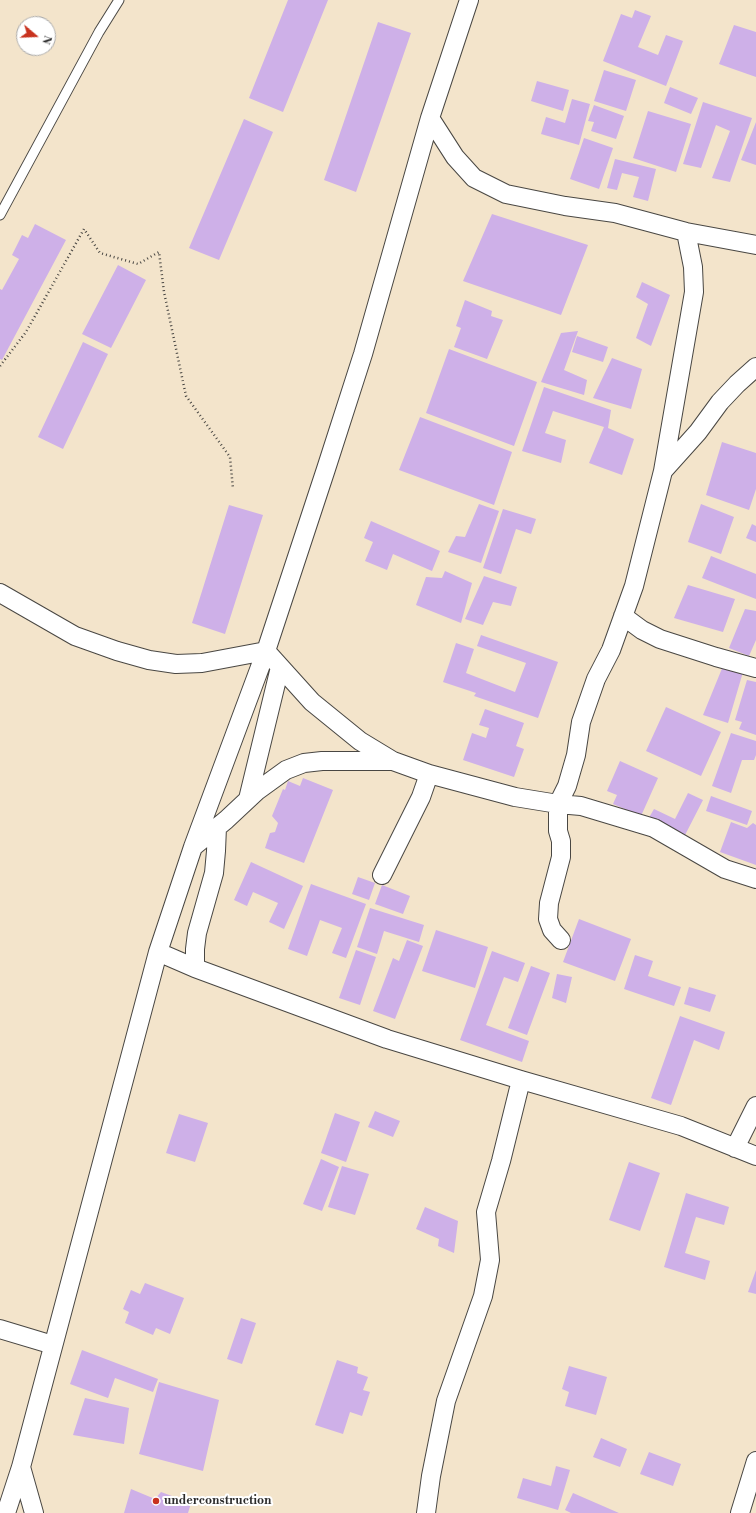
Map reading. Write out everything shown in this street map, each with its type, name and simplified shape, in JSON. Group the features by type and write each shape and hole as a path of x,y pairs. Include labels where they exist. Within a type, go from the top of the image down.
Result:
{"street":[{"path":"6,1513 21,1467 158,952 193,847 266,651 363,354 430,118 469,0"},
{"path":"430,118 455,157 474,178 506,194 565,206 615,213 686,232 756,245"},
{"path":"561,940 552,930 548,919 549,903 561,857 561,841 558,831 558,804 567,786 576,755 581,722 596,679 611,650 634,586 663,471 694,292 694,267 686,232"},
{"path":"663,471 698,432 720,402 756,367"},
{"path":"0,593 75,636 117,651 149,660 176,664 202,663 266,651"},
{"path":"623,616 642,630 660,639 756,668"},
{"path":"266,651 312,702 360,741 393,761 429,774 515,797 581,806 654,828 725,868 756,879"},
{"path":"248,800 280,667"},
{"path":"193,847 257,792 286,770 304,764 322,761 393,761"},
{"path":"382,875 420,797 429,774"},
{"path":"195,968 197,933 214,873 217,827"},
{"path":"158,952 195,968 387,1039 521,1080 681,1126 756,1156"},
{"path":"426,1513 431,1476 446,1401 483,1296 490,1260 486,1212 501,1161 521,1080"},
{"path":"735,1148 756,1106"},
{"path":"0,1329 53,1346"},
{"path":"740,1513 756,1461"},
{"path":"21,1467 34,1513"}],"lane":[{"path":"0,216 99,32 119,0"}],"path":[{"path":"0,366 26,332 84,229 100,254 138,264 159,252 164,292 186,396 230,457 233,488"}],"building":[{"path":"288,0 328,0 283,112 249,98"},
{"path":"635,10 651,16 638,47 658,55 666,35 683,41 666,86 603,61 621,14 632,18"},
{"path":"378,22 411,33 356,192 324,180"},
{"path":"734,25 756,32 756,77 719,64"},
{"path":"604,70 636,80 626,111 594,101"},
{"path":"537,81 569,90 563,111 531,101"},
{"path":"670,87 698,98 691,114 664,103"},
{"path":"572,99 590,104 579,145 541,134 546,117 565,123"},
{"path":"703,102 752,118 730,182 712,178 730,131 716,125 701,168 683,164"},
{"path":"594,105 624,116 616,139 591,131 594,122 588,121"},
{"path":"648,111 691,124 676,172 633,158"},
{"path":"244,119 273,132 219,260 189,248"},
{"path":"756,122 756,165 741,160"},
{"path":"584,138 613,148 599,189 570,179"},
{"path":"615,159 656,169 648,201 633,197 639,177 622,173 617,190 607,188"},
{"path":"492,214 588,245 561,315 463,281"},
{"path":"35,224 66,240 2,360 0,359 0,289 2,290 19,259 12,255 22,235 28,238"},
{"path":"118,265 146,280 111,348 82,334"},
{"path":"642,282 670,295 651,346 636,338 648,304 636,297"},
{"path":"465,300 492,311 491,316 503,320 487,359 454,347 461,328 456,326"},
{"path":"578,331 564,370 587,380 584,395 541,382 561,333"},
{"path":"577,336 608,347 603,362 572,352"},
{"path":"83,342 108,354 63,449 38,437"},
{"path":"449,349 537,382 514,446 426,413"},
{"path":"612,358 642,369 631,409 593,398"},
{"path":"544,387 611,410 608,428 634,439 622,475 589,463 604,427 553,411 545,433 566,440 561,463 522,451"},
{"path":"420,417 512,452 494,505 399,470"},
{"path":"722,442 756,453 756,489 749,510 706,495"},
{"path":"479,504 499,511 481,563 448,552 456,536 465,537"},
{"path":"701,504 734,517 721,554 688,542"},
{"path":"229,505 263,515 225,634 192,623"},
{"path":"503,509 536,519 531,534 516,529 501,574 483,568"},
{"path":"371,521 440,551 432,571 393,554 387,570 365,561 373,542 364,538"},
{"path":"752,524 756,526 756,542 746,538"},
{"path":"711,556 756,574 756,599 702,578"},
{"path":"445,571 472,583 461,623 416,605 426,577 442,578"},
{"path":"484,576 517,587 511,606 493,602 483,625 465,619"},
{"path":"688,585 735,599 723,632 674,618"},
{"path":"745,609 756,611 756,640 749,656 729,648"},
{"path":"481,635 558,662 538,718 474,696 476,693 443,682 456,643 474,649 466,673 515,692 526,663 477,646"},
{"path":"723,666 743,672 728,723 703,715"},
{"path":"747,680 756,682 756,735 739,729 742,722 735,720"},
{"path":"666,707 721,732 701,776 646,751"},
{"path":"485,709 524,723 516,746 524,749 514,777 463,760 472,733 486,738 489,728 479,725"},
{"path":"731,733 756,741 756,755 754,760 742,760 731,793 712,786"},
{"path":"620,761 658,778 641,816 613,804 617,795 607,791"},
{"path":"303,778 333,790 304,863 265,848 270,833 275,832 278,823 272,816 283,789 285,790 288,781 300,786"},
{"path":"688,793 703,800 683,839 647,821 654,809 675,819"},
{"path":"711,796 752,811 747,825 706,811"},
{"path":"731,822 747,828 753,823 756,825 756,865 720,852"},
{"path":"251,862 303,886 284,929 269,922 278,903 253,892 247,906 234,900"},
{"path":"358,877 375,883 369,900 352,894"},
{"path":"311,884 366,904 346,958 332,953 342,928 320,920 307,956 288,949"},
{"path":"382,885 410,896 403,914 375,904"},
{"path":"370,908 424,925 419,942 384,931 377,954 357,947"},
{"path":"579,919 631,939 615,981 563,962"},
{"path":"436,930 488,947 475,988 422,971"},
{"path":"407,940 423,946 395,1019 373,1011 393,958 399,961"},
{"path":"356,950 376,957 360,1005 339,998"},
{"path":"492,951 525,963 518,982 504,977 486,1025 529,1041 522,1062 460,1040"},
{"path":"635,955 653,961 648,976 681,987 674,1006 624,989"},
{"path":"531,966 550,973 527,1035 508,1028"},
{"path":"557,974 572,977 566,1003 552,998"},
{"path":"689,987 716,995 710,1012 684,1004"},
{"path":"680,1016 725,1032 719,1050 694,1040 671,1105 651,1098"},
{"path":"375,1111 400,1121 393,1137 368,1127"},
{"path":"335,1113 360,1122 346,1162 321,1153"},
{"path":"179,1114 208,1123 195,1162 166,1153"},
{"path":"321,1159 339,1167 322,1211 303,1204"},
{"path":"629,1162 660,1173 640,1231 609,1220"},
{"path":"342,1166 369,1174 355,1215 328,1207"},
{"path":"686,1193 729,1207 724,1225 696,1217 685,1253 710,1261 705,1280 664,1267"},
{"path":"425,1207 458,1221 454,1253 438,1246 439,1239 416,1229"},
{"path":"756,1270 756,1294 748,1292"},
{"path":"145,1283 184,1298 170,1334 156,1328 153,1335 125,1323 129,1312 123,1309 131,1290 140,1294"},
{"path":"241,1318 256,1323 242,1364 227,1359"},
{"path":"82,1350 158,1379 153,1392 115,1378 108,1398 70,1384"},
{"path":"337,1360 358,1367 357,1373 368,1377 363,1390 370,1392 362,1416 350,1412 343,1434 315,1425"},
{"path":"569,1366 607,1377 596,1415 565,1406 569,1392 562,1389"},
{"path":"159,1382 219,1400 203,1471 139,1454"},
{"path":"85,1398 129,1408 124,1444 73,1435"},
{"path":"601,1438 627,1449 620,1467 593,1457"},
{"path":"649,1452 681,1464 673,1486 640,1474"},
{"path":"556,1466 570,1470 558,1510 517,1498 523,1478 551,1486"},
{"name":"underconstruction","path":"131,1489 155,1499 161,1492 191,1503 188,1513 124,1513"},
{"path":"573,1493 619,1513 571,1513 565,1510"}],"place":[{"name":"underconstruction","path":"156,1501"}]}
